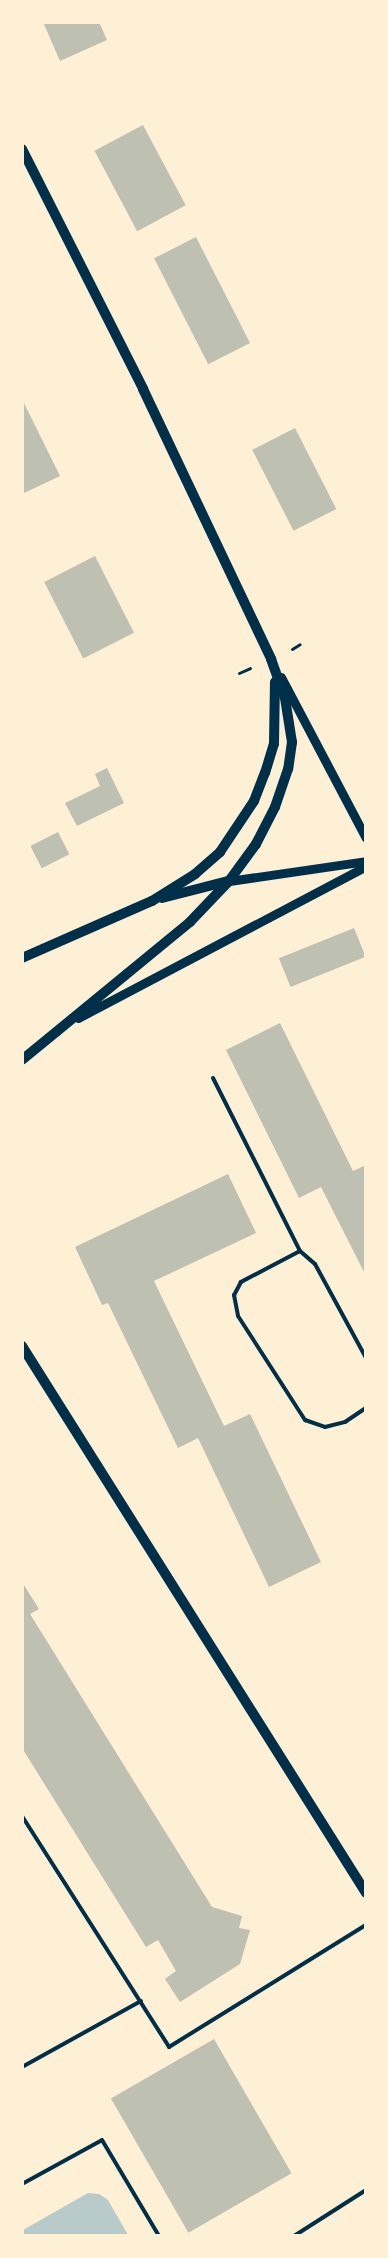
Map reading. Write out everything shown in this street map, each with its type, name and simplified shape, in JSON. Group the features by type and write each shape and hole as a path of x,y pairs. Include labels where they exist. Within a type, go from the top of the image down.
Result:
{"main road":[{"path":"22,149 143,389 271,659 290,718 292,742 288,769 272,814 229,881 190,922 22,1060"},
{"path":"22,958 152,901 195,874 220,852 254,801 274,744 276,692 271,659"},
{"path":"152,901 229,881"},
{"path":"22,1346 366,1893"}],"street":[{"path":"271,659 366,838"},
{"path":"229,881 366,861"},
{"path":"66,1024 366,866"}],"lane":[{"path":"213,1078 300,1251 315,1264 366,1358"},
{"path":"300,1251 242,1282 234,1295 238,1316 305,1420 325,1427 345,1422 366,1408"},
{"path":"22,1816 169,2046 366,1925"},
{"path":"22,2067 141,2002"},
{"path":"22,2184 102,2140 159,2236"},
{"path":"294,2236 366,2190"}],"shaded area":[{"path":"88,2193 99,2194 108,2200 128,2235 23,2235 23,2230"}],"building":[{"path":"43,22 99,22 107,40 60,61"},
{"path":"143,125 186,205 137,231 94,151"},
{"path":"196,237 250,343 208,364 154,258"},
{"path":"22,399 60,476 22,494"},
{"path":"295,428 336,509 294,531 252,450"},
{"path":"95,556 134,633 83,659 44,582"},
{"path":"107,768 124,803 77,826 65,803 100,786 95,774"},
{"path":"58,832 69,854 42,868 30,846"},
{"path":"354,928 366,957 291,987 279,958"},
{"path":"280,1023 353,1171 366,1165 366,1276 321,1187 299,1198 226,1050"},
{"path":"228,1174 256,1233 154,1281 224,1426 250,1414 321,1562 269,1587 198,1438 178,1448 108,1303 102,1305 75,1247"},
{"path":"22,1582 39,1609 30,1614 212,1907 242,1916 239,1928 250,1930 240,1964 180,2002 165,1979 176,1971 158,1940 146,1947 22,1748"},
{"path":"214,2039 292,2173 188,2233 111,2098"}]}
